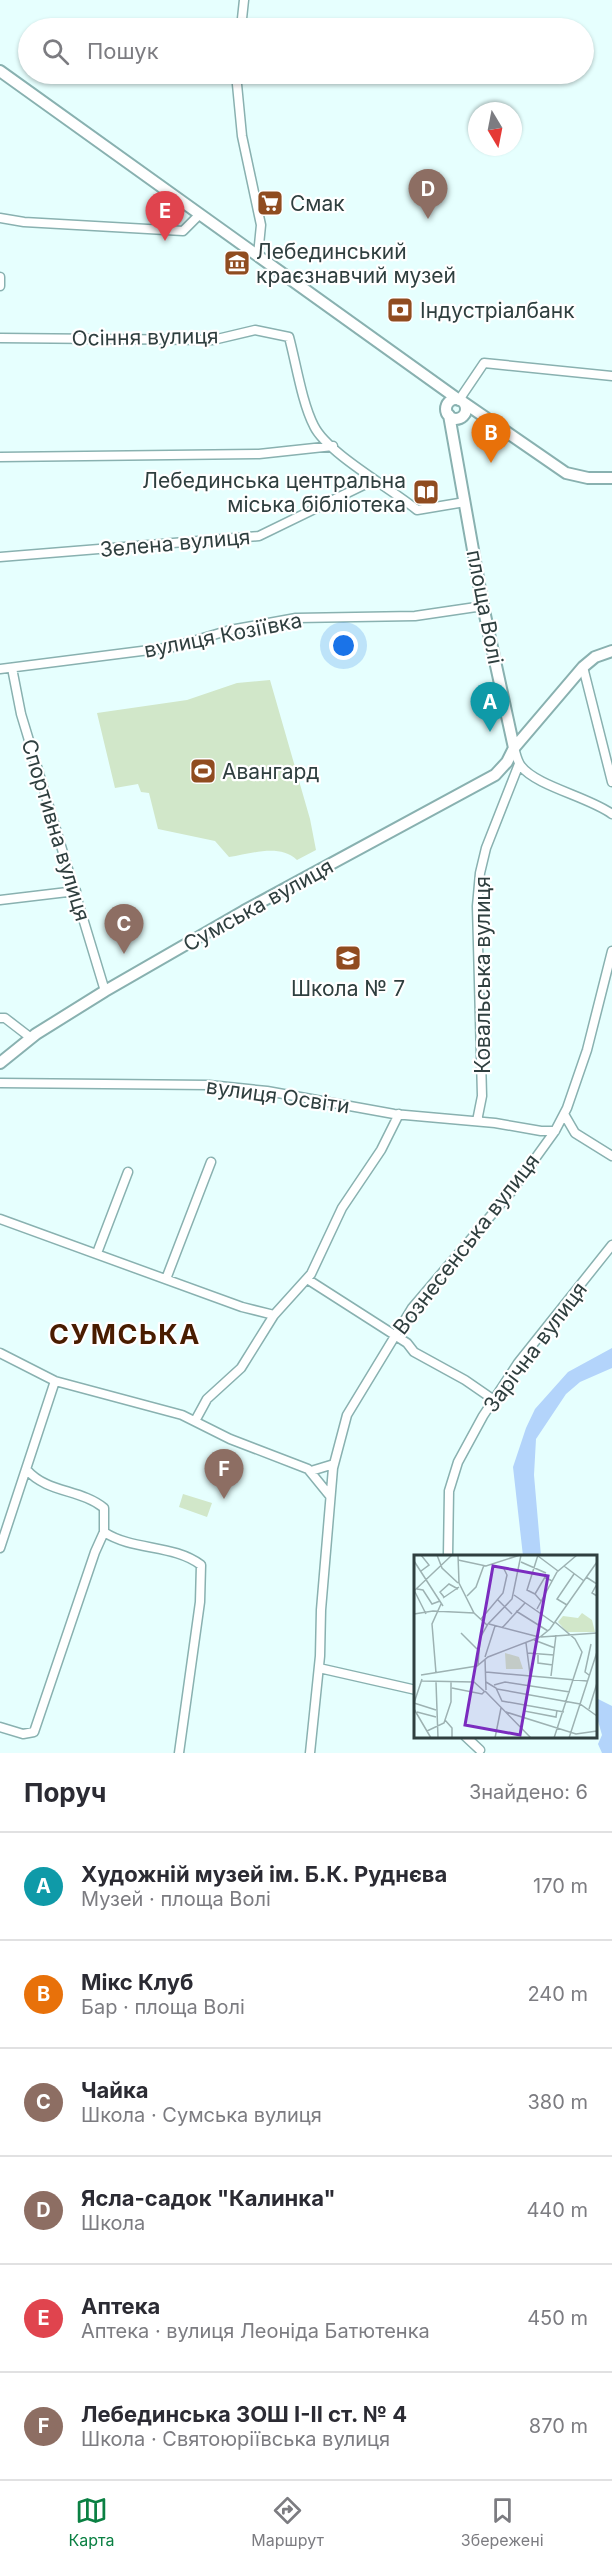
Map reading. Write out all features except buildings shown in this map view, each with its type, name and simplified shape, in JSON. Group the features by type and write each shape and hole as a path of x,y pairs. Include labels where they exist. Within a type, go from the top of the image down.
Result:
{"main road":[{"path":"0,71 18,84"},
{"path":"18,84 461,401 566,473 588,478 612,478"},
{"name":"площа Волі","path":"442,387 454,414 452,432 483,606 514,748"},
{"path":"461,401 452,400 454,414 479,412"},
{"name":"площа Волі","path":"454,414 465,407 461,401"},
{"path":"514,748 583,667 595,657 612,651"},
{"name":"Сумська вулиця","path":"0,1063 32,1038 105,991 244,911 488,780 507,762 514,748"}],"street":[{"path":"242,18 244,0"},
{"path":"237,84 242,135 261,225 258,255"},
{"path":"0,218 24,222 183,231 200,214"},
{"path":"0,277 0,286"},
{"name":"Осіння вулиця","path":"0,338 213,340 255,330 289,337 314,427 333,446"},
{"path":"461,401 484,363 612,376"},
{"path":"0,457 259,454 333,446 374,480 417,510 465,502"},
{"name":"Зелена вулиця","path":"0,557 259,536 374,480"},
{"name":"вулиця Козіївка","path":"0,669 173,647 230,630 296,618 416,616 483,606"},
{"path":"583,667 612,782"},
{"name":"Спортивна вулиця","path":"12,668 21,714 105,991"},
{"path":"514,748 519,764 540,780 599,805 612,814"},
{"name":"Ковальська вулиця","path":"477,1120 482,1096 477,906 480,873 486,848 519,764"},
{"path":"0,900 76,891"},
{"name":"Вознесенська вулиця","path":"310,1753 319,1668 330,1497 334,1464 347,1415 412,1308 531,1167 545,1142 555,1131 564,1114 586,1050 612,951"},
{"path":"0,1018 5,1018 32,1038"},
{"name":"вулиця Освіти","path":"0,1083 209,1085 267,1091 399,1114 477,1120 555,1131"},
{"path":"195,1421 207,1399 249,1358 274,1315 307,1279 327,1243 342,1208 381,1150 399,1114"},
{"path":"564,1114 575,1133 612,1156"},
{"path":"166,1279 211,1162"},
{"path":"97,1253 128,1172"},
{"path":"0,1219 242,1306 274,1315"},
{"name":"Зарічна вулиця","path":"448,1555 449,1491 458,1461 518,1363 612,1245"},
{"path":"307,1279 407,1343 414,1352 465,1380 494,1400"},
{"path":"0,1353 55,1381 150,1405 195,1421 230,1439 311,1471 330,1497"},
{"path":"0,1548 55,1381"},
{"path":"311,1471 334,1464"},
{"path":"0,1727 23,1734 34,1732 94,1552 104,1532 105,1508 92,1498 36,1481 27,1470"},
{"path":"104,1532 130,1544 175,1553 201,1565 200,1602 179,1753"},
{"path":"319,1668 414,1690"},
{"path":"466,1738 480,1750"}],"green space":[{"name":"Авангард","path":"270,680 310,819 316,850 297,860 282,852 273,851 229,857 215,841 158,829 149,793 141,792 138,784 115,788 97,713 187,700 237,683"},
{"path":"183,1494 212,1503 207,1517 179,1507"}],"water":[{"path":"612,1348 612,1368 580,1382 566,1394 536,1439 534,1475 541,1555 523,1555 513,1467 535,1409 568,1372"},
{"path":"597,1698 612,1706 612,1753 602,1753 598,1744 602,1735 597,1718"}],"place":[{"name":"Смак","path":"270,203"},
{"name":"Ясла-садок \"Калинка\"","path":"428,219"},
{"name":"Аптека","path":"165,241"},
{"name":"Лебединський краєзнавчий музей","path":"237,263"},
{"name":"Індустріалбанк","path":"400,310"},
{"name":"Мікс Клуб","path":"491,463"},
{"name":"Лебединська центральна міська бібліотека","path":"426,492"},
{"name":"Художній музей ім. Б.К. Руднєва","path":"490,732"},
{"name":"Авангард","path":"203,771"},
{"name":"Чайка","path":"124,954"},
{"name":"Школа № 7","path":"348,958"},
{"name":"Лебединська ЗОШ І-ІІ ст. № 4","path":"224,1499"}],"district":[{"name":"СУМСЬКА","path":"125,1334"}]}
